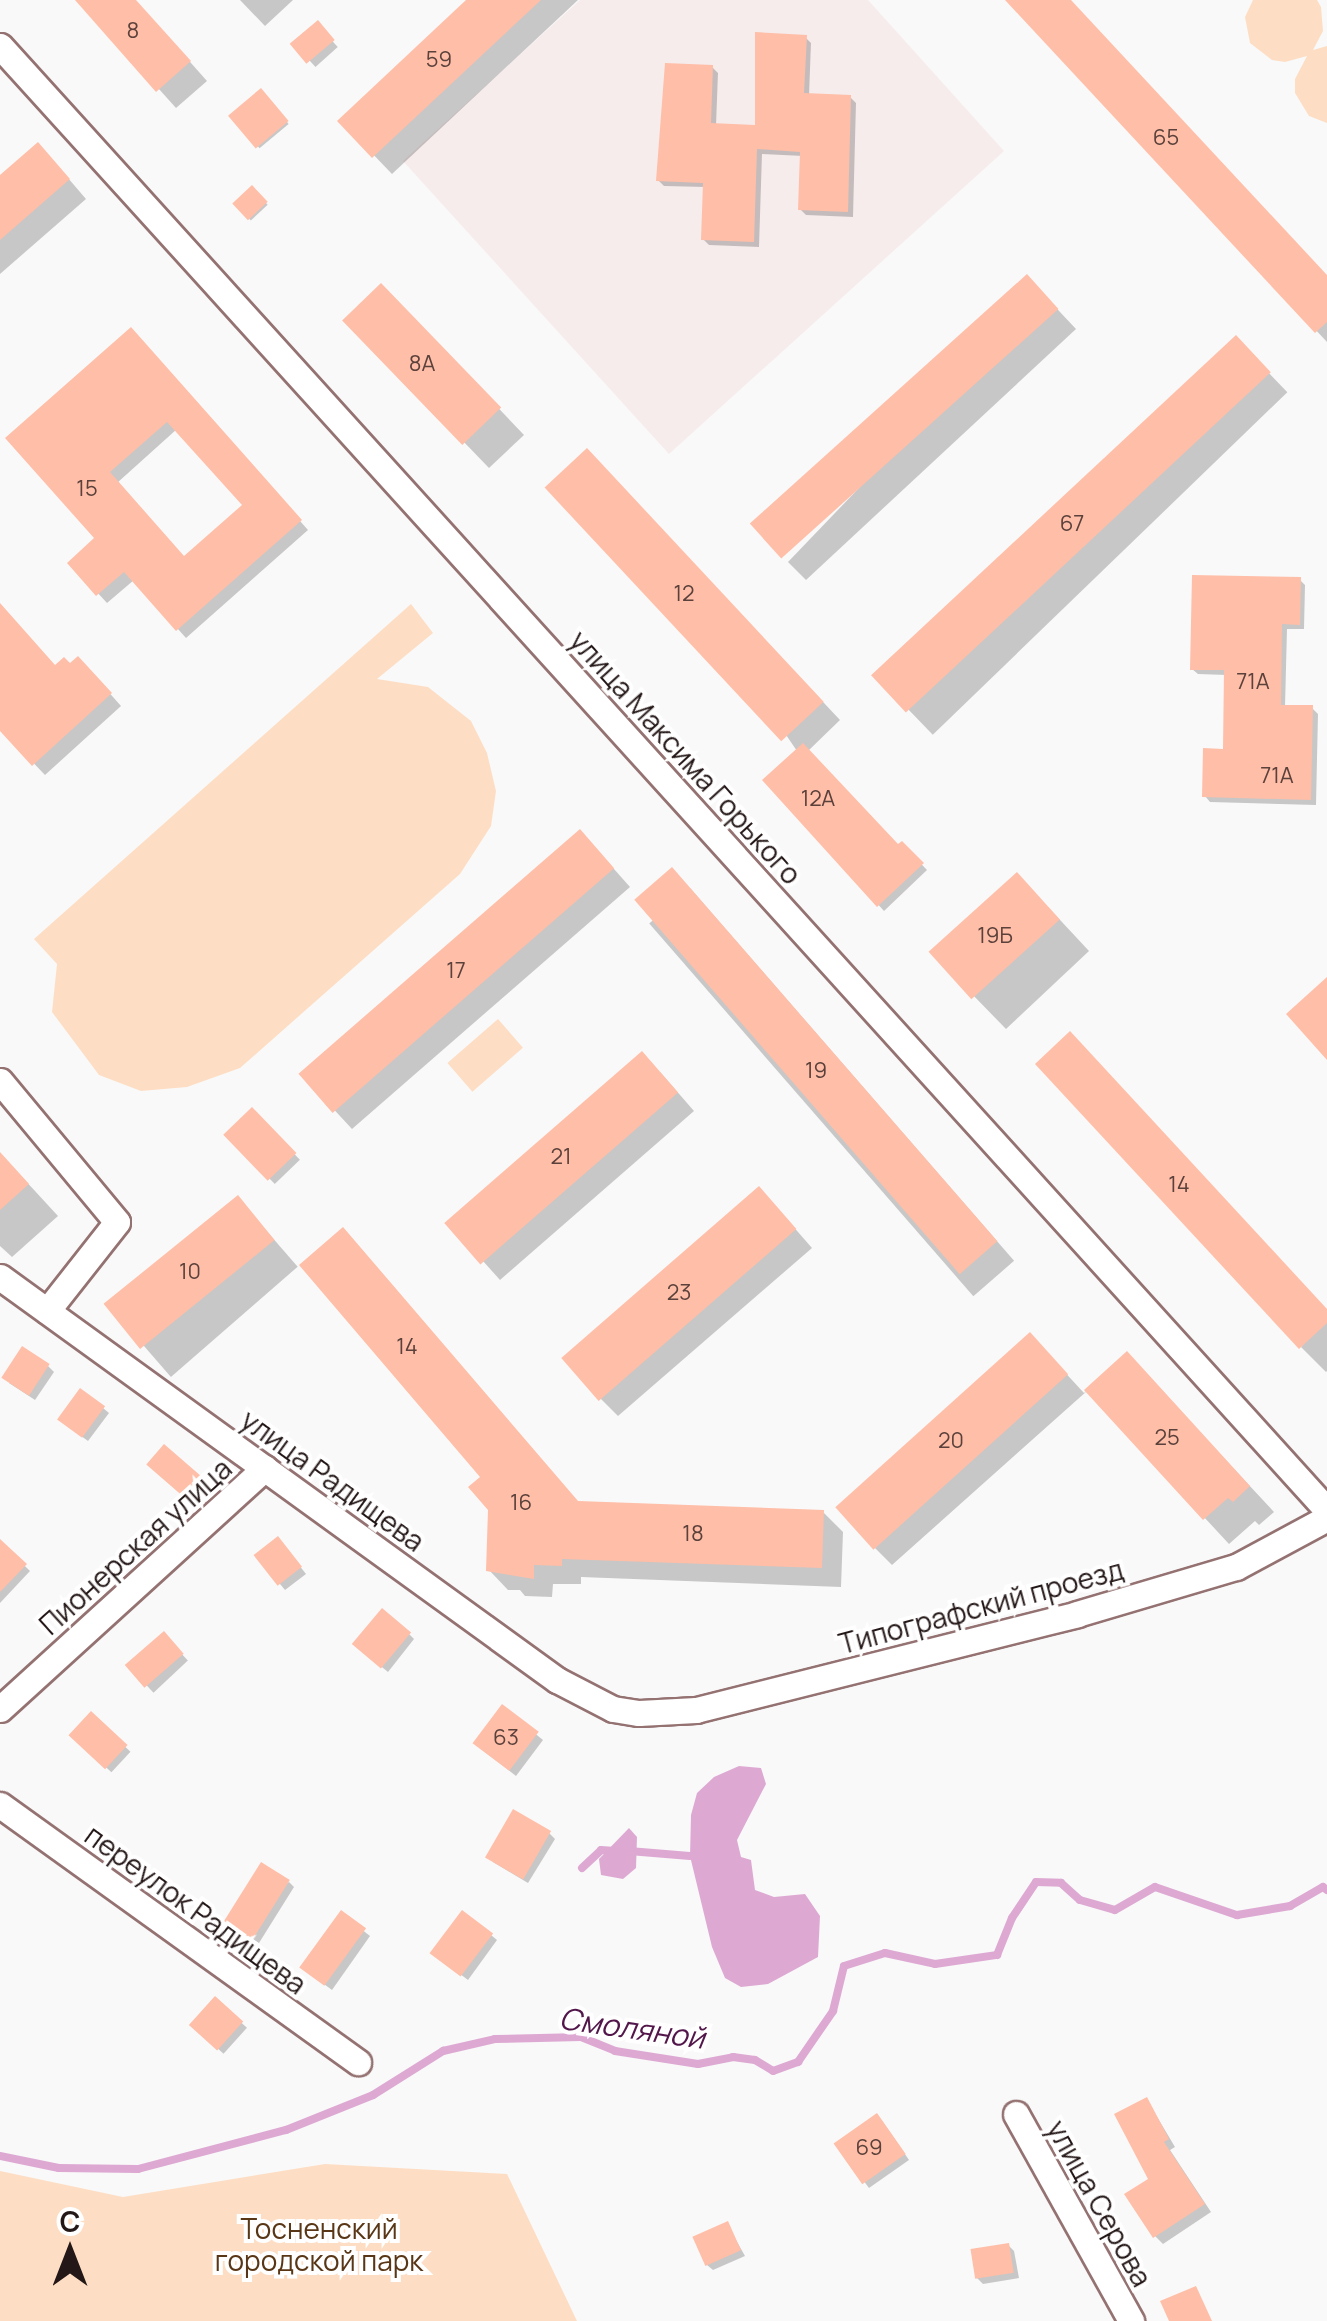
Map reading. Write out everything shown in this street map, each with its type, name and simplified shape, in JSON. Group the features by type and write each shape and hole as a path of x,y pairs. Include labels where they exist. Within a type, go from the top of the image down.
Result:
{"street":[{"name":"улица Максима Горького","path":"0,46 1327,1510"},
{"path":"0,1082 117,1222 47,1311"},
{"name":"улица Радищева","path":"0,1277 557,1680 613,1709 639,1713"},
{"name":"Пионерская улица","path":"0,1709 265,1468"},
{"name":"Типографский проезд","path":"639,1713 709,1708 1077,1614 1236,1566 1327,1518"},
{"name":"переулок Радищева","path":"0,1805 358,2062"},
{"name":"улица Серова","path":"1016,2114 1130,2321"}],"shaded area":[{"path":"580,0 868,0 1004,151 669,454 403,161"},
{"path":"739,1766 761,1768 766,1784 737,1840 741,1857 751,1860 755,1890 774,1897 805,1894 820,1916 818,1957 768,1984 741,1987 725,1978 712,1947 690,1856 691,1815 697,1793 714,1777"},
{"path":"629,1828 637,1837 636,1868 623,1879 601,1875 599,1859"}],"green space":[{"path":"1253,0 1317,0 1323,31 1313,50 1327,46 1327,123 1309,116 1295,93 1295,79 1307,56 1285,62 1272,60 1250,43 1245,17"},
{"path":"411,604 433,633 377,679 428,687 471,721 487,753 496,791 491,826 460,874 240,1068 187,1087 141,1091 99,1075 52,1012 57,964 34,939"},
{"path":"498,1019 523,1048 472,1092 447,1063"},
{"name":"Тосненский городской парк","path":"325,2164 507,2174 577,2321 0,2321 0,2171 123,2197"}],"building":[{"path":"75,0 136,0 191,61 156,92"},
{"path":"466,0 541,0 372,158 337,121"},
{"path":"1005,0 1071,0 1327,275 1327,322 1315,333"},
{"path":"318,20 335,40 306,64 290,44"},
{"path":"755,32 807,35 804,93 851,95 848,212 798,210 800,152 757,149 754,242 701,240 703,183 656,181 665,63 713,65 711,123 755,125"},
{"path":"261,88 289,121 256,149 228,116"},
{"path":"38,142 70,179 0,240 0,175"},
{"path":"252,185 268,202 248,220 232,203"},
{"path":"1027,274 1058,309 781,559 750,524"},
{"path":"381,283 501,407 462,445 342,321"},
{"path":"131,327 302,520 176,631 124,572 96,596 67,563 94,538 5,438","holes":["167,422 242,505 184,556 110,472"]},
{"path":"1236,335 1271,372 906,713 871,675"},
{"path":"587,448 824,702 781,741 545,488"},
{"path":"1192,575 1301,577 1300,625 1282,624 1281,705 1313,705 1311,800 1202,797 1203,748 1223,749 1224,670 1190,670"},
{"path":"0,603 55,665 64,657 70,663 78,656 112,693 32,766 0,731"},
{"path":"803,743 898,844 902,841 924,863 877,907 762,780"},
{"path":"580,829 614,868 333,1113 298,1074"},
{"path":"672,867 997,1241 960,1274 634,900"},
{"path":"1017,872 1060,920 971,999 929,952"},
{"path":"1327,977 1327,1060 1286,1014"},
{"path":"1070,1031 1327,1309 1327,1323 1299,1349 1035,1064"},
{"path":"642,1051 678,1093 480,1264 444,1223"},
{"path":"252,1107 296,1153 268,1181 223,1135"},
{"path":"0,1152 29,1184 0,1210"},
{"path":"759,1186 796,1229 599,1401 561,1358"},
{"path":"238,1195 275,1240 140,1349 104,1304"},
{"path":"343,1227 578,1501 824,1510 822,1568 562,1559 562,1566 534,1565 534,1579 486,1571 488,1510 468,1487 480,1477 299,1265"},
{"path":"1030,1332 1068,1374 873,1550 835,1507"},
{"path":"22,1346 50,1364 29,1396 1,1378"},
{"path":"1127,1351 1250,1486 1233,1502 1228,1498 1203,1520 1084,1390"},
{"path":"80,1388 105,1406 82,1438 57,1420"},
{"path":"164,1444 206,1480 188,1500 146,1464"},
{"path":"278,1536 302,1567 278,1586 254,1555"},
{"path":"0,1539 27,1564 0,1592"},
{"path":"382,1608 411,1632 381,1668 352,1644"},
{"path":"164,1631 184,1654 144,1688 125,1665"},
{"path":"502,1704 539,1732 509,1771 473,1743"},
{"path":"91,1711 128,1745 105,1769 68,1735"},
{"path":"513,1809 551,1831 523,1879 485,1857"},
{"path":"261,1862 290,1880 253,1939 224,1921"},
{"path":"341,1910 366,1928 324,1986 299,1967"},
{"path":"462,1910 493,1933 461,1977 430,1953"},
{"path":"215,1996 243,2021 217,2050 189,2025"},
{"path":"1147,2097 1169,2139 1164,2142 1205,2204 1153,2238 1124,2194 1148,2179 1114,2114"},
{"path":"877,2113 906,2154 862,2184 834,2143"},
{"path":"728,2221 741,2250 705,2266 692,2237"},
{"path":"1009,2243 1014,2273 975,2279 970,2249"},
{"path":"1196,2286 1212,2321 1169,2321 1160,2301"}],"waterway":[{"path":"582,1868 601,1850 615,1851"},
{"path":"629,1851 690,1856"},
{"name":"Смоляной","path":"0,2156 59,2168 138,2169 286,2130 373,2095 443,2051 495,2039 581,2037 615,2051 698,2064 733,2057 755,2060 773,2071 798,2062 833,2011 844,1966 885,1953 935,1964 997,1955 1012,1918 1036,1882 1061,1883 1080,1900 1115,1910 1155,1887 1237,1915 1290,1906 1323,1887 1327,1890"}]}
